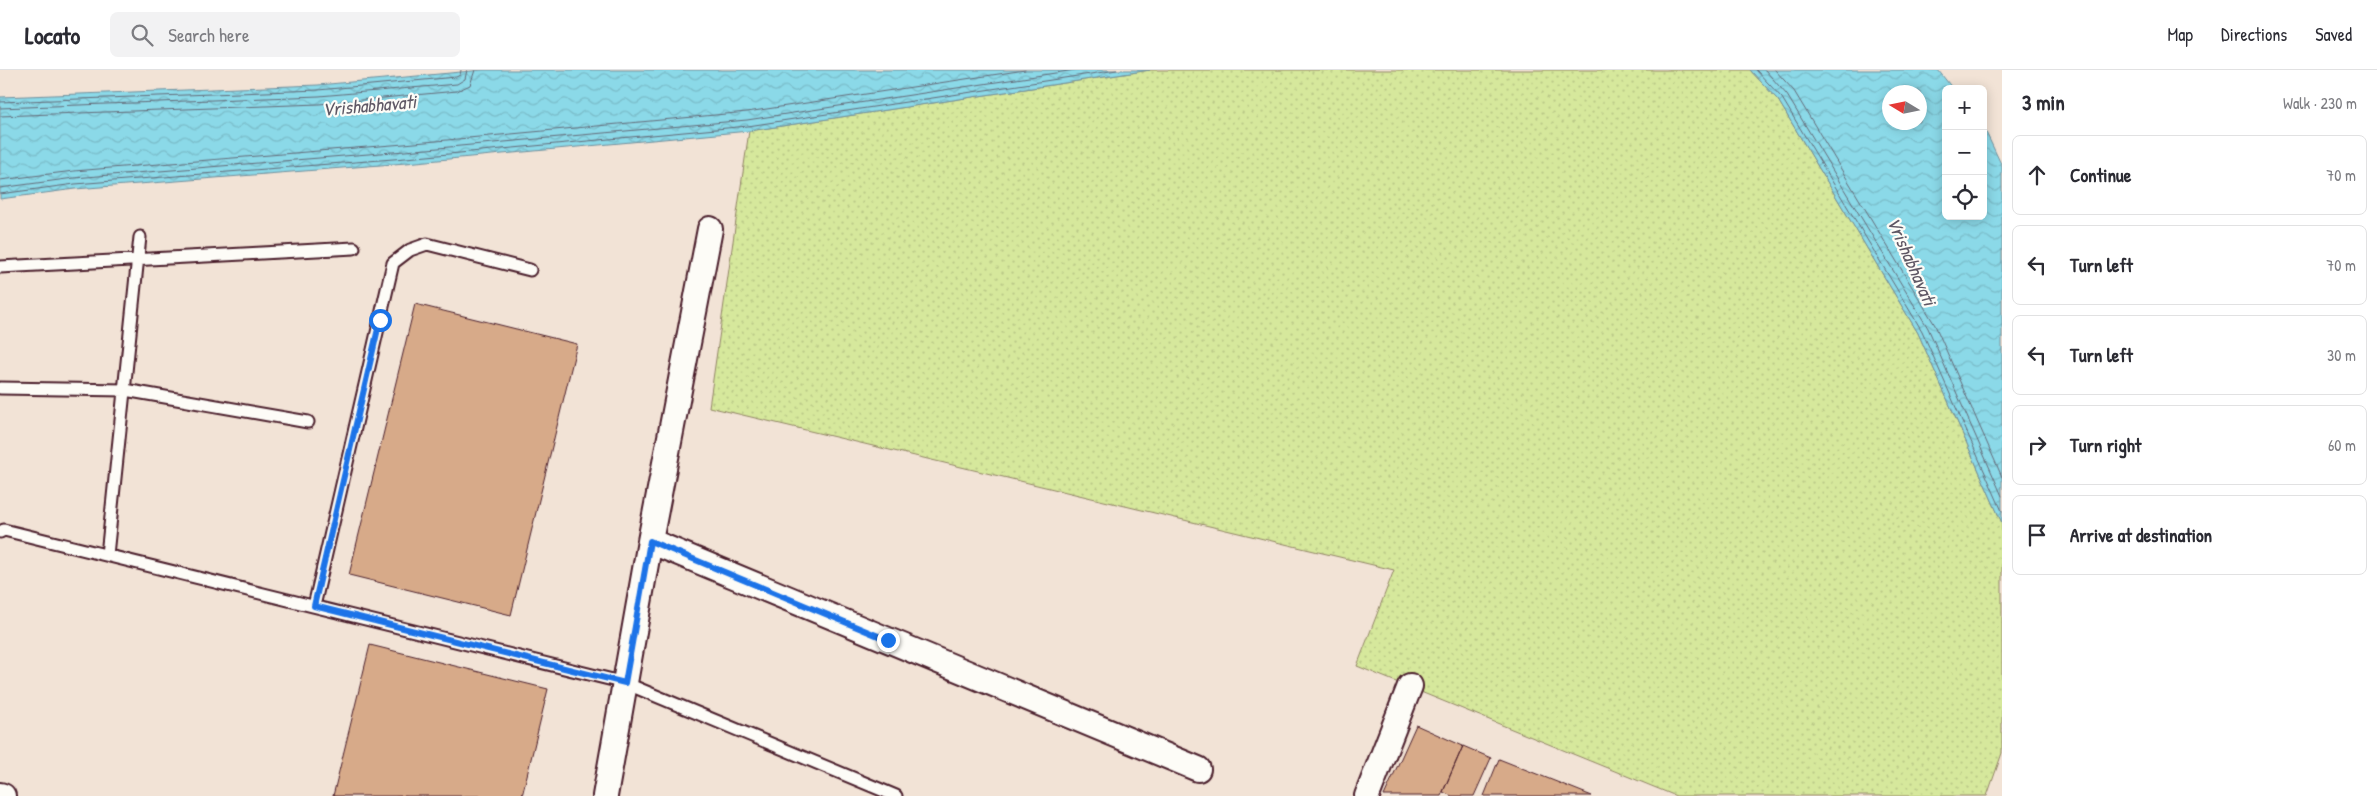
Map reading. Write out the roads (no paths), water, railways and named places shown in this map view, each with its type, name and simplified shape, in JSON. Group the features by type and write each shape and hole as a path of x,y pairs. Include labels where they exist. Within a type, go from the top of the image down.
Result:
{"street":[{"path":"605,796 650,541 710,229"},
{"path":"650,541 1198,769"},
{"path":"1367,796 1410,686"}],"lane":[{"path":"107,555 140,237"},
{"path":"314,606 393,263 410,250 427,244 530,270"},
{"path":"0,267 354,248"},
{"path":"0,388 125,390 308,422"},
{"path":"0,532 4,530 625,683 896,796"}],"water":[{"name":"Vrishabhavati","path":"483,70 1150,70 749,131 406,163 75,189 0,199 0,97 318,85"},
{"name":"Vrishabhavati","path":"1750,70 1938,70 1950,85 1942,85 1942,220 1987,220 1987,134 2002,166 2002,523 1918,333 1778,100"}]}
